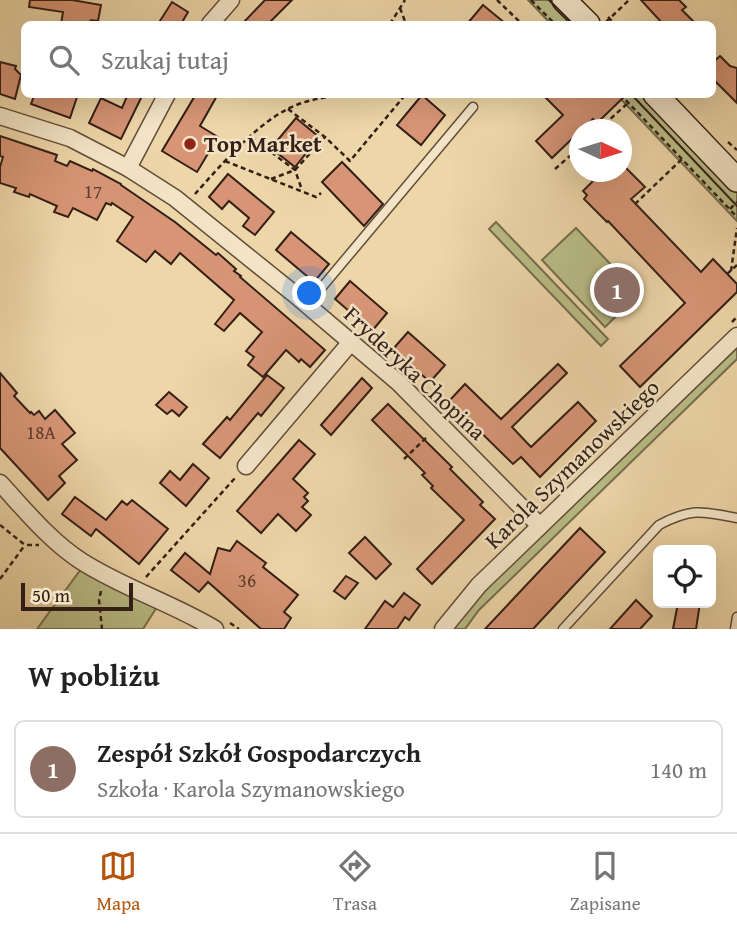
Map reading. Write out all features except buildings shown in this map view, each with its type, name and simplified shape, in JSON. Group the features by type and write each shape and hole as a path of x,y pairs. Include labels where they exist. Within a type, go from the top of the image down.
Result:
{"main road":[{"path":"564,0 585,21"},
{"path":"659,98 737,180"}],"street":[{"path":"213,21 231,0"},
{"path":"128,168 165,98"},
{"name":"Fryderyka Chopina","path":"0,116 70,138 128,168 184,206 399,383 540,526"},
{"name":"Karola Szymanowskiego","path":"443,629 479,585 737,336"},
{"path":"246,466 351,342"},
{"path":"0,483 36,522 79,560 215,629"}],"lane":[{"path":"307,305 473,107"},
{"path":"563,629 659,525 678,515 703,512 737,518"},
{"path":"735,629 737,617"}],"path":[{"path":"392,21 405,0"},
{"path":"497,0 519,21"},
{"path":"531,0 552,21"},
{"path":"606,21 629,0"},
{"path":"400,8 405,21"},
{"path":"184,206 225,161 282,112 301,103 324,98"},
{"path":"288,109 325,137 350,161 403,98"},
{"path":"622,98 737,217"},
{"path":"610,119 628,103"},
{"path":"251,137 295,170 303,192"},
{"path":"270,179 295,170 325,137"},
{"path":"555,170 569,157"},
{"path":"635,204 682,159"},
{"path":"225,161 316,197 321,193"},
{"path":"730,209 737,202"},
{"path":"737,228 729,273 737,265"},
{"path":"404,459 440,424"},
{"path":"144,579 246,466"},
{"path":"0,525 25,545 42,545"},
{"path":"0,579 25,545"}],"green space":[{"path":"528,0 554,0 574,21 548,21"},
{"path":"620,98 647,98 737,193 737,221"},
{"path":"496,222 608,339 601,346 489,229"},
{"path":"576,228 639,294 605,327 542,260"},
{"path":"737,346 737,359 479,610 465,629 452,629 473,601"},
{"path":"81,569 157,607 143,629 37,629"}],"tram line":[{"path":"549,0 570,21"},
{"path":"635,98 737,206"}],"place":[{"name":"Top Market","path":"190,144"},
{"name":"Zespół Szkół Gospodarczych","path":"617,290"}]}
